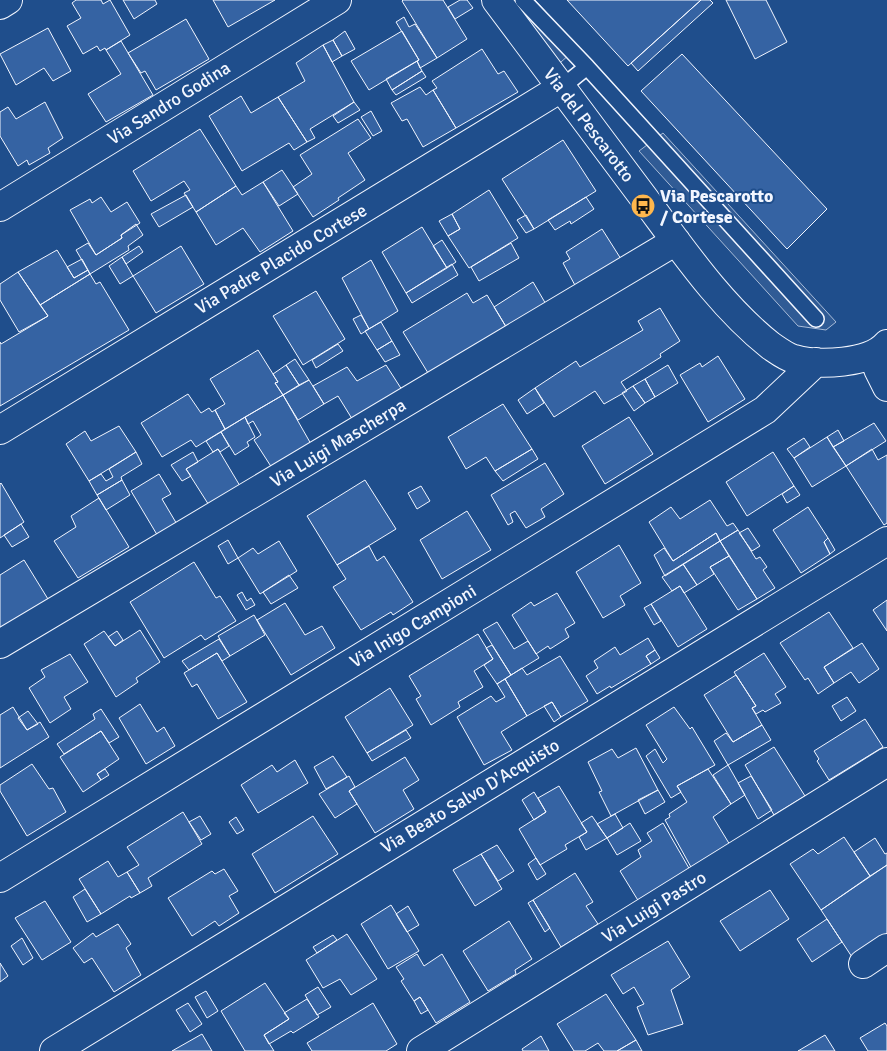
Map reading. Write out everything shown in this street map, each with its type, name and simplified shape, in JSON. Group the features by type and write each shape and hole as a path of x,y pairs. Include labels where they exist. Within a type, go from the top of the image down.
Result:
{"street":[{"path":"0,4 8,0"},
{"name":"Via Sandro Godina","path":"0,207 337,0"},
{"name":"Via del Pescarotto","path":"496,0 676,241 730,308 772,346 793,359 816,362 850,362 884,347"},
{"name":"Via Padre Placido Cortese","path":"0,430 561,88"},
{"name":"Via Luigi Mascherpa","path":"0,644 676,241"},
{"path":"884,347 878,369 887,387"},
{"name":"Via Inigo Campioni","path":"0,878 764,410 816,362"},
{"name":"Via Beato Salvo D'Acquisto","path":"54,1051 887,541"},
{"name":"Via Luigi Pastro","path":"421,1051 887,762"},
{"path":"864,964 887,948"}],"lane":[{"path":"523,0 587,67 816,319"},
{"path":"561,88 587,67"}],"shaded area":[{"path":"502,0 535,0 578,47 553,69"},
{"path":"663,133 836,322 826,330 798,326 639,151"}],"building":[{"path":"76,0 101,0 103,4 110,0 130,35 106,50 105,48 100,51 97,46 83,54 67,26 81,18 72,3"},
{"path":"123,0 155,0 157,4 134,19"},
{"path":"213,0 275,0 228,27"},
{"path":"403,0 443,0 467,39 437,58"},
{"path":"460,0 467,0 473,8 455,19 448,7"},
{"path":"567,0 701,0 628,66"},
{"path":"701,0 710,0 713,3 638,71 631,63"},
{"path":"726,0 766,0 787,42 755,59"},
{"path":"404,17 409,27 415,24 437,58 420,68 417,61 419,60 396,22"},
{"path":"186,19 209,59 156,90 145,71 141,73 128,53"},
{"path":"48,28 71,71 53,81 44,68 16,85 0,54"},
{"path":"345,31 355,49 342,56 333,40"},
{"path":"402,31 419,60 369,90 351,61"},
{"path":"333,40 342,56 332,62 323,45"},
{"path":"121,41 153,95 106,122 88,94 121,74 106,50"},
{"path":"323,45 354,102 310,129 315,138 307,142 278,97 305,81 296,63"},
{"path":"482,49 498,74 504,71 518,92 456,128 433,90 437,88 432,81"},
{"path":"682,54 827,209 787,249 641,91"},
{"path":"417,61 422,71 392,90 386,79"},
{"path":"422,71 426,77 396,95 392,90"},
{"path":"420,87 426,95 433,90 456,128 423,147 407,119 402,121 391,103"},
{"path":"241,96 251,113 278,97 307,142 294,150 289,143 242,171 209,116"},
{"path":"45,102 63,138 48,148 50,153 29,165 27,160 18,166 0,136 0,112 8,107 16,119"},
{"path":"354,102 360,110 338,123 333,116"},
{"path":"371,111 382,131 373,136 361,117"},
{"path":"358,119 371,138 348,153 365,180 313,217 293,187 312,174 300,155"},
{"path":"200,129 236,186 196,212 184,193 190,190 184,181 151,201 133,171"},
{"path":"563,140 596,191 534,229 502,179"},
{"path":"282,170 298,194 279,206 263,182"},
{"path":"263,182 293,231 260,252 243,228 216,245 196,212 236,186 242,195"},
{"path":"489,190 518,238 469,268 448,236 460,229 452,214"},
{"path":"186,195 193,207 159,227 151,214"},
{"path":"101,197 111,212 127,202 140,223 121,235 122,238 96,255 70,210 90,199 92,203"},
{"path":"586,197 594,209 571,224 570,221 555,230 548,220"},
{"path":"452,214 460,229 448,236 439,221"},
{"path":"526,215 534,229 526,233 517,220"},
{"path":"136,224 143,235 128,246 129,250 90,274 76,250 88,243 96,255 122,238 121,235"},
{"path":"422,227 447,268 406,293 382,252"},
{"path":"602,229 621,259 577,289 563,263 570,259 566,252"},
{"path":"442,240 456,262 447,268 433,246"},
{"path":"511,243 519,258 479,281 471,267"},
{"path":"139,246 143,252 126,264 122,257"},
{"path":"181,246 204,284 156,313 133,276"},
{"path":"57,250 74,278 88,270 90,274 40,305 18,272"},
{"path":"122,257 133,276 120,284 109,266"},
{"path":"82,259 88,270 74,278 67,267"},
{"path":"371,260 398,311 369,329 342,278"},
{"path":"452,264 458,275 412,303 406,293"},
{"path":"18,272 48,316 19,332 0,300 0,284"},
{"path":"90,274 96,284 100,282 129,330 0,406 0,342 1,344 48,316 40,305"},
{"path":"533,282 547,306 508,330 494,307"},
{"path":"316,291 345,339 303,365 273,316"},
{"path":"467,293 473,303 487,295 508,330 428,373 403,332"},
{"path":"660,308 680,341 660,354 661,357 621,382 627,391 604,404 595,391 554,417 535,388 576,361 580,367 643,330 638,321"},
{"path":"361,315 369,329 361,334 353,319"},
{"path":"381,322 392,341 377,350 365,331"},
{"path":"392,341 400,355 385,362 377,350"},
{"path":"338,344 343,351 316,368 312,360"},
{"path":"258,350 278,382 275,383 283,395 225,429 215,410 225,404 210,379"},
{"path":"718,356 745,399 708,422 680,375 700,363 702,367"},
{"path":"295,359 309,380 299,385 286,365"},
{"path":"286,365 299,385 283,395 275,383 278,382 273,374"},
{"path":"386,365 404,393 354,422 338,396 324,404 313,386 347,367 357,381"},
{"path":"668,365 678,383 655,397 645,379"},
{"path":"645,379 655,397 645,403 633,386"},
{"path":"309,380 324,404 298,420 283,395"},
{"path":"633,386 645,403 634,411 622,393"},
{"path":"535,388 544,403 527,414 518,400"},
{"path":"188,394 201,413 209,408 212,412 215,410 225,429 196,447 191,440 162,457 141,423"},
{"path":"283,395 311,444 272,468 254,440 261,435 253,421 248,424 245,417"},
{"path":"503,404 532,449 495,471 486,457 466,469 448,437"},
{"path":"245,417 255,437 247,442 249,446 235,455 221,432"},
{"path":"629,417 653,454 605,484 582,446"},
{"path":"874,423 886,441 846,466 833,447"},
{"path":"119,426 136,452 89,481 66,444 85,431 91,441"},
{"path":"838,430 844,441 833,447 827,437"},
{"path":"221,432 229,446 220,452 218,449 213,452 206,441"},
{"path":"827,437 846,466 812,487 794,458"},
{"path":"804,438 810,447 794,458 787,449"},
{"path":"218,449 243,491 212,510 186,469"},
{"path":"532,449 538,459 503,481 495,471"},
{"path":"872,449 878,460 887,455 887,523 884,525 846,466"},
{"path":"136,452 142,464 121,477 122,480 97,495 89,481 101,474 106,481 113,477 109,469"},
{"path":"193,452 198,462 186,469 191,476 182,481 171,465"},
{"path":"773,452 794,486 747,516 726,482"},
{"path":"545,463 564,494 541,509 545,517 526,528 515,511 510,514 513,522 508,525 491,495"},
{"path":"159,474 171,494 162,499 178,526 159,538 131,491"},
{"path":"122,480 130,495 106,510 97,495"},
{"path":"365,480 396,529 337,565 307,516"},
{"path":"0,484 24,522 0,538"},
{"path":"421,486 430,501 417,509 408,493"},
{"path":"794,486 800,495 787,503 782,494"},
{"path":"99,498 129,547 78,578 54,541 76,527 71,516"},
{"path":"710,500 727,526 733,523 738,530 720,541 716,533 673,561 649,522 671,507 680,519"},
{"path":"808,507 828,538 824,542 830,554 801,573 773,530"},
{"path":"467,511 491,550 442,579 420,540"},
{"path":"21,524 29,537 12,547 4,535"},
{"path":"748,528 760,546 752,551 739,533"},
{"path":"738,530 756,559 760,557 767,567 763,570 775,588 757,599 720,541"},
{"path":"716,533 720,541 665,576 654,555 664,548 673,561"},
{"path":"828,538 835,550 830,554 824,542"},
{"path":"228,540 238,558 228,564 218,546"},
{"path":"279,541 297,571 260,594 238,558 253,548 258,554"},
{"path":"720,541 729,556 710,567 714,574 697,585 683,564"},
{"path":"619,545 641,583 620,596 625,605 603,618 576,572"},
{"path":"369,546 377,561 384,556 413,602 393,615 391,612 361,630 333,587 346,579 337,565"},
{"path":"729,556 757,599 738,610 710,567"},
{"path":"24,560 51,604 0,635 0,575"},
{"path":"194,562 216,598 220,596 236,621 205,640 201,635 164,658 130,602"},
{"path":"683,564 697,585 684,593 680,586 672,591 662,577"},
{"path":"289,575 298,588 271,604 263,592"},
{"path":"680,586 707,629 678,647 651,604"},
{"path":"242,592 247,601 251,598 255,605 246,610 237,595"},
{"path":"557,593 575,623 565,629 569,637 550,649 548,646 536,654 512,615 531,602 534,606"},
{"path":"887,600 887,631 873,610"},
{"path":"285,603 305,635 322,626 335,648 291,675 257,620"},
{"path":"651,604 661,621 654,625 644,608"},
{"path":"829,612 853,648 824,667 834,683 818,694 808,678 805,680 780,643"},
{"path":"254,615 265,635 230,656 218,636"},
{"path":"497,622 514,649 528,641 539,658 511,675 483,630"},
{"path":"140,630 160,662 136,678 138,682 116,697 84,644 104,631 115,646"},
{"path":"117,631 123,640 115,646 108,637"},
{"path":"478,634 493,659 474,671 483,687 458,702 460,707 431,725 416,699 421,696 409,676"},
{"path":"648,638 655,650 646,656 651,664 611,688 610,686 597,694 586,676 598,668 594,661 615,647 620,655"},
{"path":"219,639 230,656 222,661 217,653 189,670 182,661"},
{"path":"862,643 879,669 859,683 851,672 834,683 824,667"},
{"path":"492,645 511,675 497,684 484,665 493,659 486,648"},
{"path":"655,650 660,658 651,664 646,656"},
{"path":"217,653 247,702 218,719 197,684 192,687 184,673"},
{"path":"764,653 786,687 775,694 781,703 765,712 763,710 756,714 752,708 756,706 734,672"},
{"path":"70,654 88,682 64,697 71,709 50,723 29,688 45,677 41,670"},
{"path":"560,656 588,701 561,717 552,702 527,716 505,679 522,668 527,675"},
{"path":"736,675 756,706 752,708 762,725 733,742 704,695"},
{"path":"505,679 527,716 501,732 512,750 484,765 457,717 491,696 496,702 505,697 497,684"},
{"path":"390,688 413,725 367,753 345,717"},
{"path":"847,697 856,711 841,721 832,706"},
{"path":"552,702 561,717 554,722 544,706"},
{"path":"140,704 157,732 164,727 175,746 146,764 119,718"},
{"path":"13,707 27,730 40,722 49,737 0,768 0,715"},
{"path":"674,707 690,729 692,727 715,765 677,786 681,792 671,798 646,756 655,749 663,763 667,759 646,725"},
{"path":"101,709 119,737 109,743 101,731 64,754 57,744 95,719 93,714"},
{"path":"28,711 38,724 27,730 18,718"},
{"path":"865,719 883,747 829,780 817,761 819,759 814,751"},
{"path":"762,725 771,740 728,765 714,741 726,733 733,742"},
{"path":"406,730 411,738 372,761 367,753"},
{"path":"101,731 119,759 97,774 101,780 83,792 60,757"},
{"path":"774,747 805,796 774,815 745,765"},
{"path":"636,748 658,790 611,816 599,792 602,791 588,762 612,749 618,758"},
{"path":"333,756 347,777 326,789 314,767"},
{"path":"405,757 419,780 403,790 414,809 375,833 349,791"},
{"path":"295,760 308,783 258,813 241,785 272,765 277,772"},
{"path":"32,764 49,789 53,788 66,812 27,836 0,791 0,785"},
{"path":"728,765 745,795 731,804 713,775"},
{"path":"105,769 109,775 101,780 97,774"},
{"path":"708,769 731,804 713,817 730,845 692,869 665,820 670,817 669,814 687,802 677,786"},
{"path":"349,776 355,787 349,791 357,804 335,818 319,794"},
{"path":"751,776 772,810 758,819 738,783"},
{"path":"559,786 587,832 565,845 567,849 540,865 519,829 546,812 538,798"},
{"path":"658,790 665,802 645,814 638,800"},
{"path":"534,792 546,812 534,820 522,800"},
{"path":"183,812 202,844 148,878 152,886 140,893 127,872 139,865 127,847"},
{"path":"615,814 623,828 607,838 597,824"},
{"path":"200,816 211,834 201,840 189,822"},
{"path":"313,816 338,854 275,893 252,854"},
{"path":"592,816 607,838 586,850 579,837 587,832 581,823"},
{"path":"236,817 244,830 237,834 229,822"},
{"path":"630,823 641,841 617,855 607,838"},
{"path":"663,823 690,870 639,902 620,871 641,857 638,850 652,841 647,833"},
{"path":"844,837 870,876 821,910 790,864 813,849 818,854"},
{"path":"875,838 885,854 887,853 887,865 870,876 854,852"},
{"path":"497,845 514,871 498,881 481,854"},
{"path":"481,854 502,889 475,906 453,870"},
{"path":"536,858 546,874 537,880 528,864"},
{"path":"108,861 118,877 127,872 140,893 131,898 130,896 101,914 79,879"},
{"path":"887,865 887,935 852,957 821,910"},
{"path":"224,869 238,891 229,896 239,913 219,926 215,921 192,936 168,898 212,871 215,874"},
{"path":"575,873 593,902 586,906 598,924 561,947 533,900"},
{"path":"85,889 101,914 87,922 73,897"},
{"path":"770,890 789,919 740,951 720,921"},
{"path":"533,900 550,928 545,932 528,903"},
{"path":"45,901 71,942 42,960 15,918"},
{"path":"391,905 419,951 388,969 361,924"},
{"path":"408,906 419,925 407,932 396,914"},
{"path":"827,919 842,942 812,962 797,939"},
{"path":"509,921 532,959 515,970 516,974 488,991 463,951"},
{"path":"118,924 131,944 126,948 141,975 114,992 92,958 84,963 73,948 93,933 96,937"},
{"path":"347,934 377,979 351,995 340,979 323,988 306,960"},
{"path":"333,935 337,940 317,953 313,947"},
{"path":"22,938 33,958 23,965 11,946"},
{"path":"668,941 690,977 671,990 683,1024 648,1035 637,1007 644,1004 634,987 623,994 611,975"},
{"path":"417,954 424,966 442,954 470,1002 436,1023 420,997 414,1001 401,981 404,979 396,967"},
{"path":"0,963 8,976 0,982"},
{"path":"265,983 289,1019 264,1035 274,1051 245,1051 221,1011"},
{"path":"318,987 331,1007 317,1015 305,995"},
{"path":"206,991 218,1011 207,1018 195,997"},
{"path":"606,994 636,1040 617,1051 604,1051 598,1043 585,1051 574,1051 557,1024"},
{"path":"420,997 428,1010 421,1014 414,1001"},
{"path":"307,999 319,1017 293,1033 291,1031 269,1044 264,1035 289,1019 284,1013"},
{"path":"188,1003 202,1024 190,1032 176,1010"},
{"path":"373,1003 397,1044 386,1051 312,1051 307,1043"},
{"path":"885,1023 887,1026 887,1051 868,1051 860,1038"},
{"path":"202,1034 212,1051 172,1051"},
{"path":"825,1035 835,1051 798,1051"},
{"path":"541,1036 549,1051 523,1051 522,1049"},
{"path":"636,1040 642,1051 617,1051"}],"place":[{"name":"Via Pescarotto / Cortese","path":"643,206"}]}
